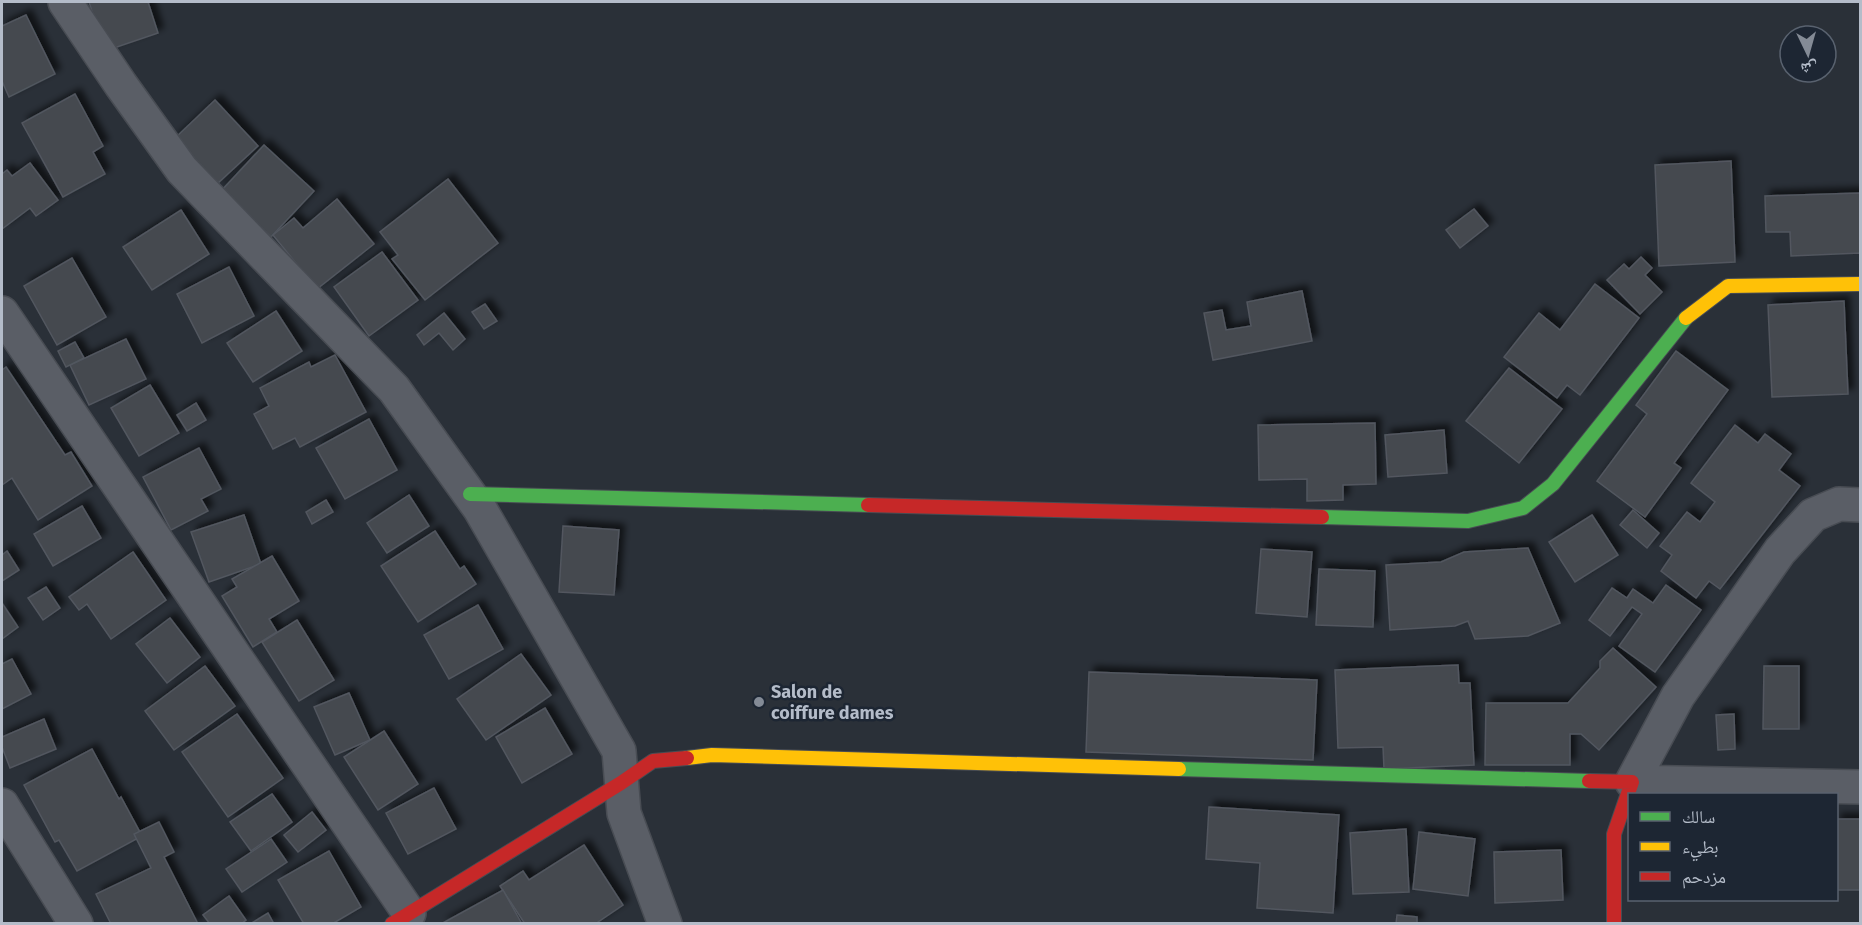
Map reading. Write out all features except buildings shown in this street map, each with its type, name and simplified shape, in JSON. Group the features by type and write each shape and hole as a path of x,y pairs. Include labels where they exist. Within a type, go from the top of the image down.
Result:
{"street":[{"path":"65,2 182,170 394,389 480,509 619,751 624,813 665,924"},
{"path":"470,494 1468,520 1523,508 1553,484 1687,316 1728,286 1860,284"},
{"path":"2,313 400,918 621,783 653,761 711,755 1860,787"},
{"path":"1628,793 1678,696 1779,552 1813,515 1839,504 1860,505"},
{"path":"1614,924 1614,834 1628,794"},
{"path":"2,805 76,924"}],"traffic: fast":[{"path":"1322,517 1468,521 1523,508 1553,484 1686,318"},
{"path":"470,494 868,505"},
{"path":"1179,769 1589,781"}],"traffic: slow":[{"path":"1686,318 1728,286 1860,284"},
{"path":"687,758 712,755 1179,769"}],"traffic: jam":[{"path":"868,505 1322,517"},
{"path":"392,924 653,761 687,758"},
{"path":"1589,781 1632,782 1628,793"},
{"path":"1614,924 1614,834 1628,794"}],"place":[{"name":"Salon de coiffure dames","path":"759,702"}]}
